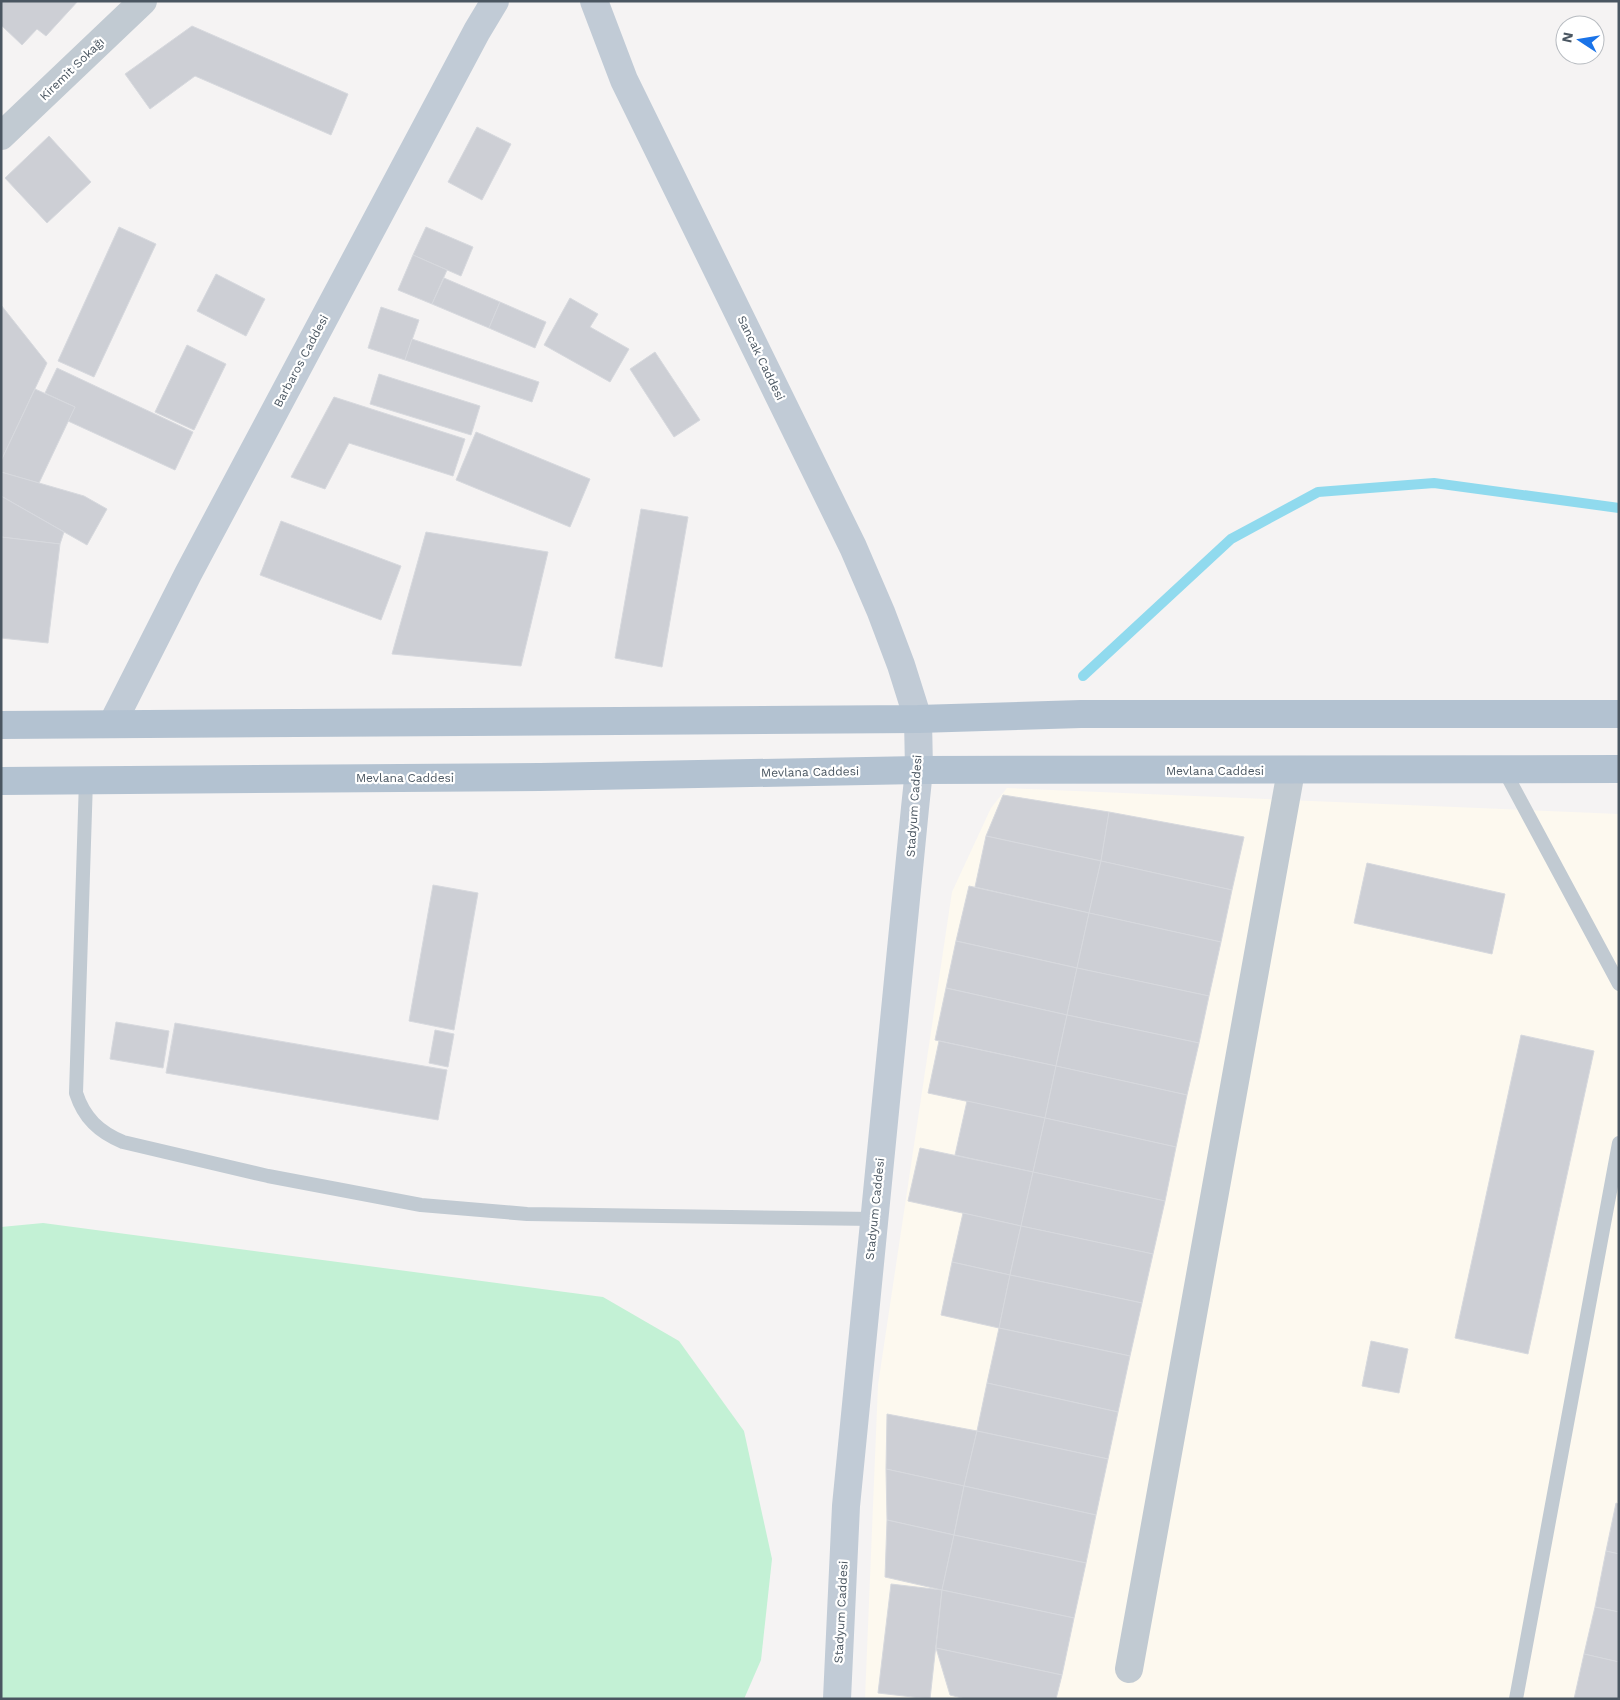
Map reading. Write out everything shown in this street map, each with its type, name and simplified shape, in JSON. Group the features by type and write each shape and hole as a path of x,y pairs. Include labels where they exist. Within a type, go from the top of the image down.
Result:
{"main road":[{"path":"1,725 918,719 1081,714 1619,714"},
{"name":"Mevlana Caddesi","path":"1,781 550,777 919,770 1291,771 1619,769"}],"street":[{"name":"Kiremit Sokağı","path":"4,127 142,1"},
{"name":"Barbaros Caddesi","path":"112,724 198,556 477,31 495,1"},
{"name":"Sancak Caddesi","path":"594,1 624,80 853,547 902,665 918,719"},
{"name":"Stadyum Caddesi","path":"837,1699 846,1506 919,770 918,719"},
{"path":"1129,1669 1291,771"}],"lane":[{"path":"1504,770 1619,984"},
{"path":"86,780 76,1093 85,1114 95,1126 108,1136 123,1142 268,1176 421,1205 527,1214 874,1219"},
{"path":"1516,1699 1619,1143"}],"shaded area":[{"path":"1007,788 1619,814 1619,1699 865,1699 878,1385 952,892 991,808"}],"green space":[{"path":"43,1223 603,1297 679,1341 744,1431 772,1559 761,1660 744,1699 1,1699 1,1227"}],"building":[{"path":"1,1 78,1 46,36 37,29 22,45 1,25"},
{"path":"192,26 348,94 331,135 195,76 150,109 125,74"},
{"path":"477,127 511,144 482,200 448,182"},
{"path":"49,136 91,182 47,223 5,178"},
{"path":"119,227 156,244 94,377 58,361"},
{"path":"426,227 473,247 461,276 413,255"},
{"path":"413,255 447,270 432,304 398,290"},
{"path":"216,274 265,299 246,336 197,311"},
{"path":"444,278 500,302 489,328 432,304"},
{"path":"570,298 598,314 590,327 629,349 610,382 544,345"},
{"path":"500,302 546,322 535,348 489,328"},
{"path":"1,305 47,363 1,461"},
{"path":"381,307 419,320 405,360 368,348"},
{"path":"412,339 539,382 532,402 405,360"},
{"path":"187,345 226,364 194,430 155,412"},
{"path":"655,352 700,420 674,437 630,369"},
{"path":"57,368 193,432 175,470 68,421 75,407 45,393"},
{"path":"379,374 480,406 471,435 370,404"},
{"path":"35,389 75,407 39,483 1,472 1,461"},
{"path":"334,397 465,439 453,476 349,443 325,489 291,477"},
{"path":"476,432 590,479 570,527 456,480"},
{"path":"1,472 84,496 107,509 87,545 1,496"},
{"path":"1,496 64,532 60,544 1,537"},
{"path":"641,509 688,517 662,667 615,658"},
{"path":"281,521 401,566 381,620 260,575"},
{"path":"426,532 548,552 521,666 392,654"},
{"path":"1,537 60,544 48,643 1,638"},
{"path":"1003,795 1109,812 1101,861 986,836"},
{"path":"1109,812 1244,837 1232,890 1101,861"},
{"path":"986,836 1101,861 1089,913 975,887"},
{"path":"1101,861 1232,890 1221,942 1089,913"},
{"path":"1367,863 1505,894 1492,954 1354,923"},
{"path":"433,885 478,893 454,1030 409,1021"},
{"path":"969,886 1089,913 1077,968 956,941"},
{"path":"1089,913 1221,942 1209,996 1077,968"},
{"path":"956,941 1077,968 1067,1015 946,988"},
{"path":"1077,968 1209,996 1199,1043 1067,1015"},
{"path":"946,988 1067,1015 1056,1066 935,1040"},
{"path":"1067,1015 1199,1043 1187,1095 1056,1066"},
{"path":"116,1022 169,1031 163,1068 110,1059"},
{"path":"175,1023 447,1070 438,1120 166,1073"},
{"path":"435,1030 454,1034 448,1067 429,1063"},
{"path":"1521,1035 1594,1051 1528,1354 1455,1338"},
{"path":"939,1041 1056,1066 1045,1118 928,1093"},
{"path":"1056,1066 1187,1095 1176,1147 1045,1118"},
{"path":"967,1101 1045,1118 1033,1172 955,1155"},
{"path":"1045,1118 1176,1147 1165,1201 1033,1172"},
{"path":"920,1148 1033,1172 1021,1226 908,1201"},
{"path":"1033,1172 1165,1201 1153,1254 1021,1226"},
{"path":"963,1213 1021,1226 1010,1275 952,1262"},
{"path":"1021,1226 1153,1254 1142,1303 1010,1275"},
{"path":"952,1262 1010,1275 999,1328 941,1315"},
{"path":"1010,1275 1142,1303 1130,1356 999,1328"},
{"path":"999,1328 1130,1356 1118,1412 987,1383"},
{"path":"1371,1341 1408,1349 1399,1393 1362,1386"},
{"path":"987,1383 1118,1412 1108,1459 977,1431"},
{"path":"887,1414 977,1431 964,1486 886,1469"},
{"path":"977,1431 1108,1459 1096,1515 964,1486"},
{"path":"886,1469 964,1486 954,1535 887,1520"},
{"path":"964,1486 1096,1515 1086,1563 954,1535"},
{"path":"1616,1503 1619,1504 1619,1554 1606,1551"},
{"path":"887,1520 954,1535 942,1590 885,1577"},
{"path":"954,1535 1086,1563 1074,1618 942,1590"},
{"path":"1606,1551 1619,1554 1619,1612 1595,1607"},
{"path":"891,1584 942,1590 930,1699 878,1693"},
{"path":"942,1590 1074,1618 1062,1675 936,1648"},
{"path":"1595,1607 1619,1612 1619,1662 1584,1654"},
{"path":"936,1648 1062,1675 1056,1699 966,1699 950,1695"},
{"path":"1584,1654 1619,1662 1619,1699 1574,1699"}],"waterway":[{"path":"1083,676 1231,539 1318,492 1434,483 1619,508"}]}
